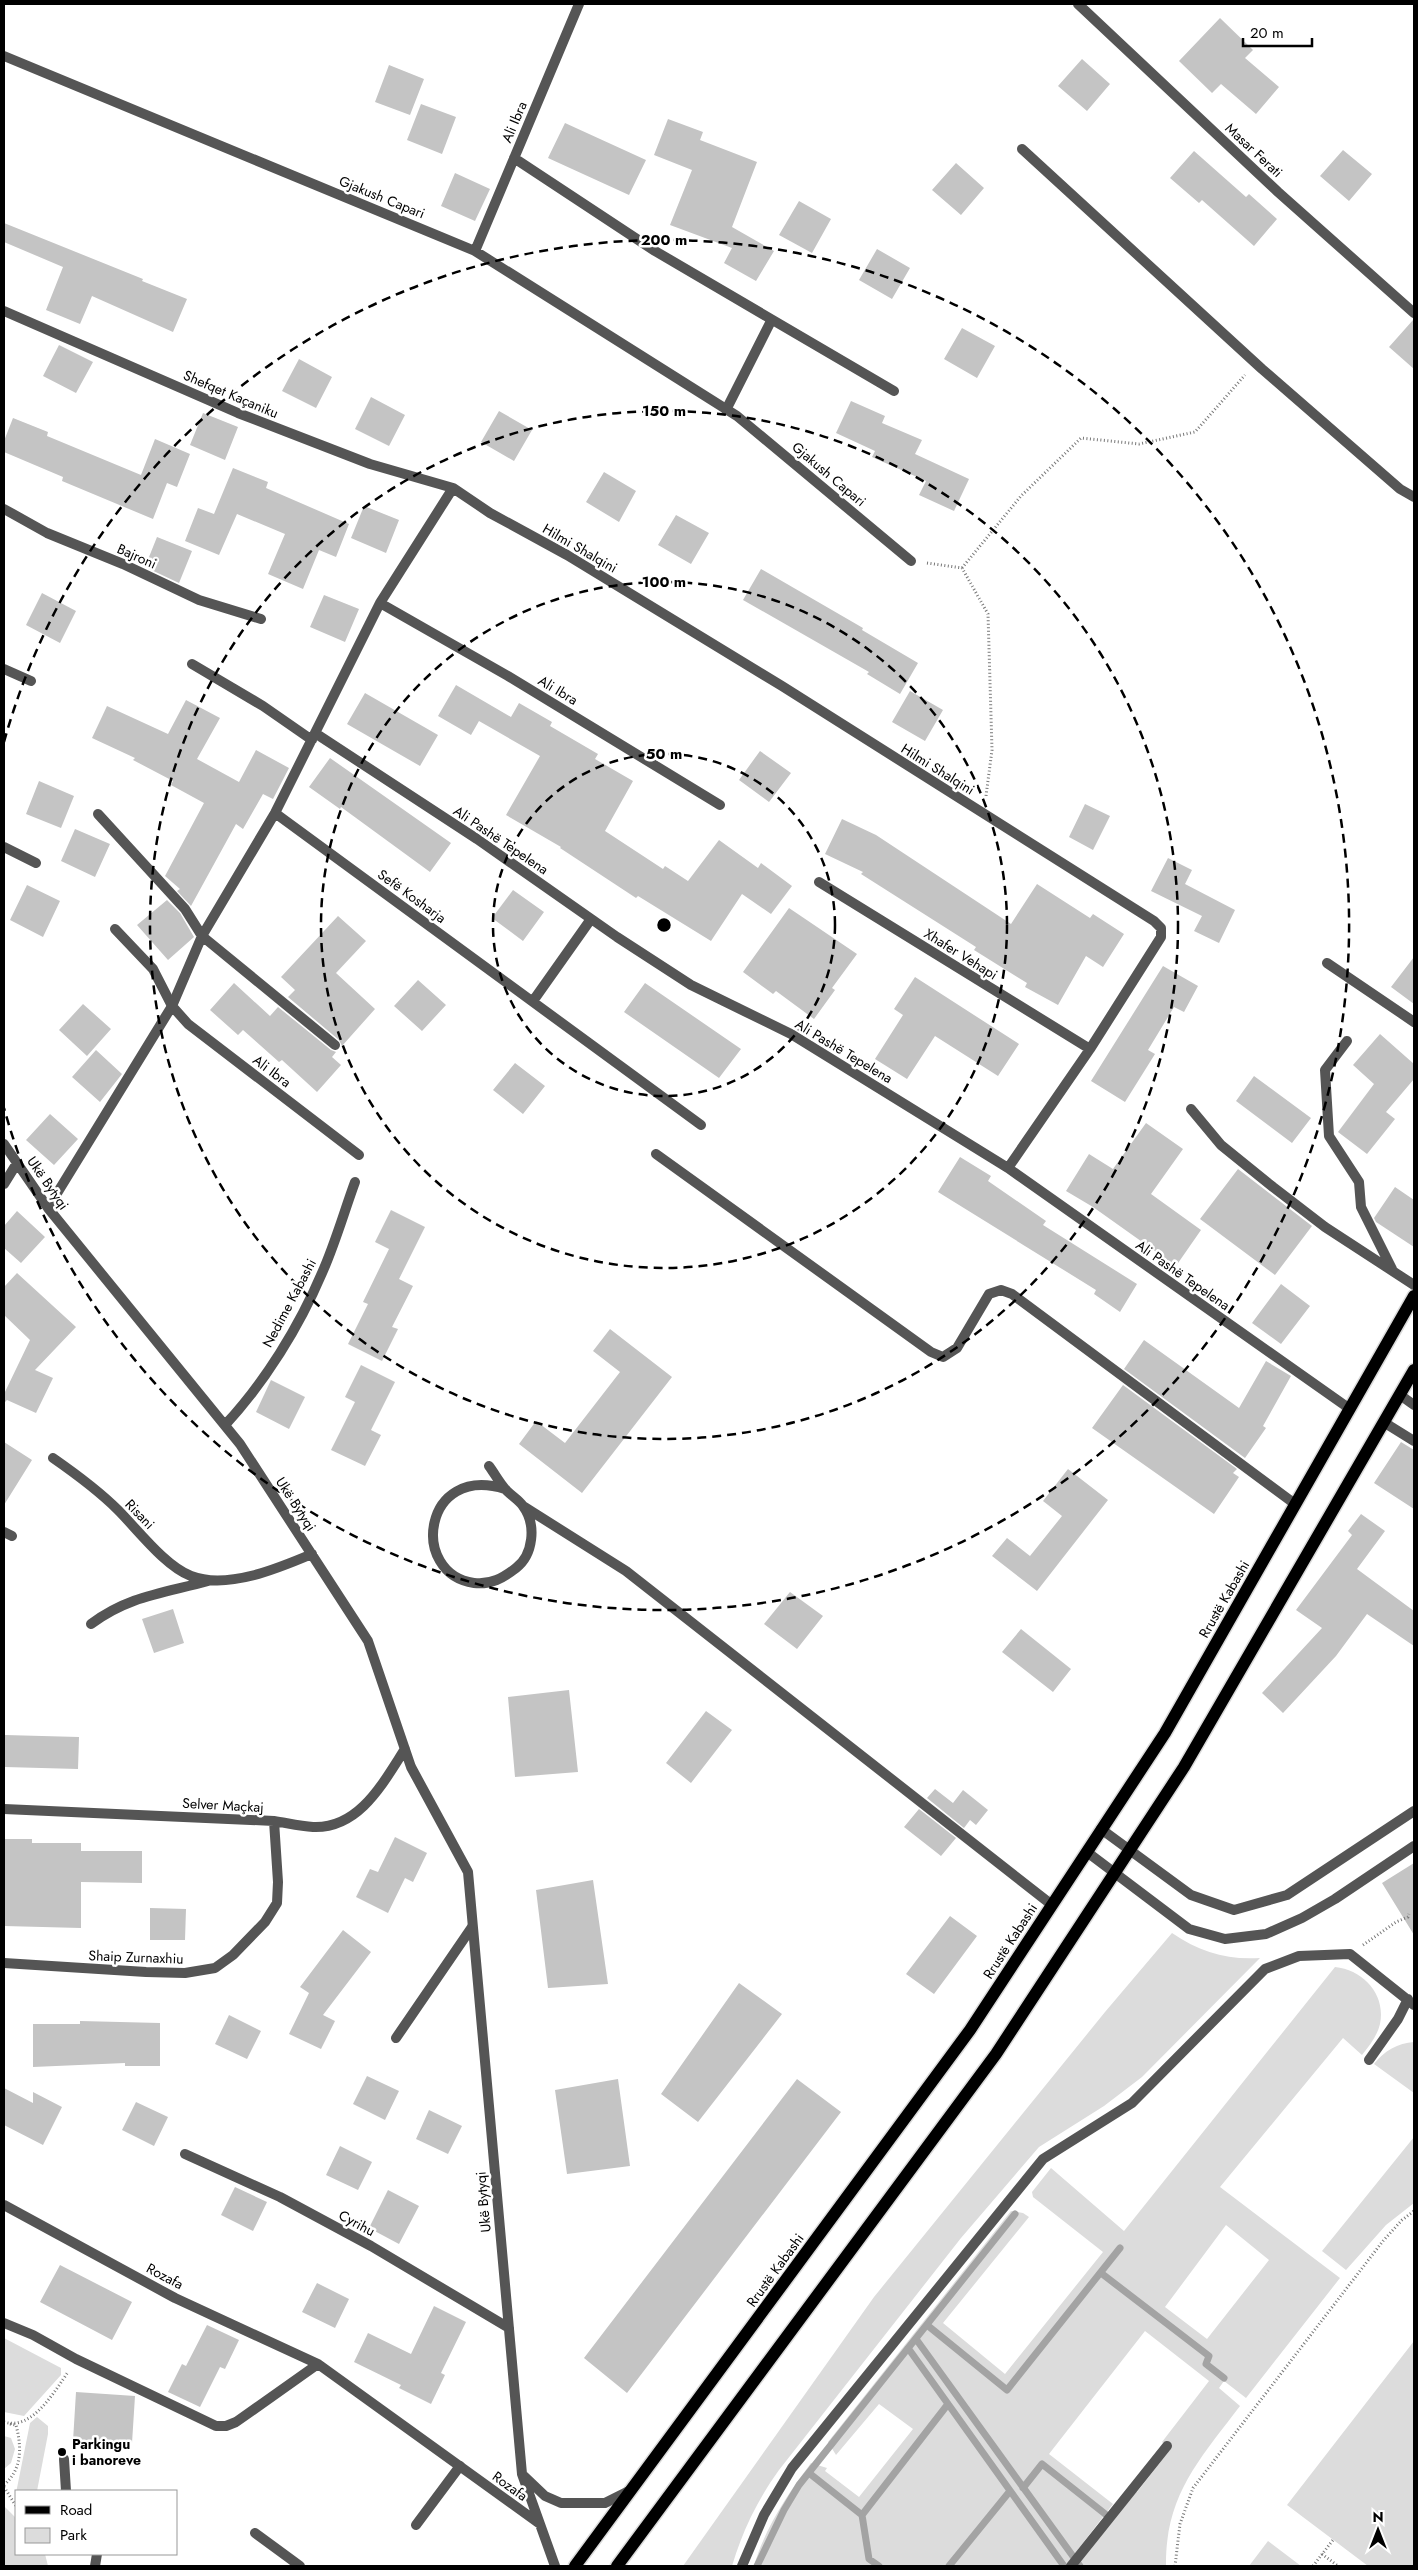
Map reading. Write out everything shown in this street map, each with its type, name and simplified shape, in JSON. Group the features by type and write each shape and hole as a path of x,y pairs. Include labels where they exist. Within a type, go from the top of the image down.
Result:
{"main road":[{"name":"Rrustë Kabashi","path":"575,2566 970,2030 1164,1733 1414,1296"},
{"path":"617,2566 996,2054 1184,1767 1414,1370"}],"street":[{"name":"Ali Ibra","path":"475,251 579,4"},
{"name":"Masar Ferati","path":"1078,4 1278,192 1414,313"},
{"name":"Gjakush Capari","path":"4,56 475,251 726,410 787,457 911,561"},
{"path":"1022,149 1256,363 1400,489 1414,497"},
{"path":"514,158 655,251 771,321 894,391"},
{"name":"Shefqet Kaçaniku","path":"4,311 238,413 370,464 453,488"},
{"path":"726,410 771,321"},
{"path":"48,1208 172,1006 202,936 275,813 380,603 453,488"},
{"name":"Hilmi Shalqini","path":"453,488 490,513 567,555 782,686 983,814 1139,910 1161,928 1162,938 1090,1049 1008,1168"},
{"name":"Bajroni","path":"4,509 47,532 123,564 199,600 261,619"},
{"name":"Ali Ibra","path":"380,603 508,676 720,805"},
{"name":"Ali Pashë Tepelena","path":"192,664 314,737 477,839 591,919 691,985 791,1034 1008,1168 1350,1409"},
{"path":"4,669 31,681"},
{"name":"Sefë Kosharja","path":"275,813 701,1125"},
{"path":"98,814 184,909 202,936 335,1045"},
{"path":"4,847 36,863"},
{"name":"Xhafer Vehapi","path":"819,882 1090,1049"},
{"path":"533,1001 591,919"},
{"name":"Ali Ibra","path":"115,929 153,969 172,1006 188,1024 359,1155"},
{"path":"1327,963 1414,1022"},
{"path":"1347,1041 1326,1070 1330,1136 1359,1182 1361,1207 1379,1247 1393,1272"},
{"path":"1191,1109 1228,1151 1326,1227 1414,1285"},
{"name":"Ukë Bytyqi","path":"4,1144 48,1208 240,1444 368,1641 411,1767 468,1872 522,2474 555,2566"},
{"path":"656,1154 931,1352 943,1357 957,1348 989,1294 1001,1290 1012,1294 1295,1504"},
{"path":"4,1184 17,1163"},
{"name":"Nedime Kabashi","path":"225,1425 266,1375 322,1274 354,1182"},
{"path":"1400,1395 1414,1405"},
{"path":"1385,1423 1414,1441"},
{"name":"Risani","path":"53,1458 92,1486 174,1565 191,1576 211,1580"},
{"path":"489,1466 505,1489 523,1506 626,1571 1052,1905"},
{"path":"505,1489 489,1484 468,1486 451,1494 441,1505 436,1514 432,1537 442,1563 458,1577 474,1583 502,1579 522,1564 532,1540 530,1520 523,1506"},
{"name":"Risani","path":"91,1624 105,1613 138,1597 211,1580 258,1576 312,1554"},
{"name":"Selver Maçkaj","path":"4,1809 274,1821 314,1827 331,1825 351,1818 384,1782 405,1749"},
{"path":"1102,1829 1191,1895 1234,1910 1287,1895 1414,1812"},
{"name":"Shaip Zurnaxhiu","path":"4,1963 185,1973 215,1968 234,1955 265,1922 277,1903 278,1865 274,1821"},
{"path":"1087,1852 1189,1929 1225,1939 1266,1934 1302,1918 1335,1899 1414,1846"},
{"path":"396,2038 472,1927"},
{"path":"742,2566 764,2515 792,2468 1043,2159 1132,2103 1265,1970 1299,1956 1350,1954 1411,2002 1369,2060"},
{"name":"Cyrihu","path":"185,2154 280,2197 347,2233 509,2328"},
{"name":"Rozafa","path":"4,2205 176,2298 318,2364 540,2524"},
{"path":"4,2324 33,2335 76,2359 216,2426 226,2426 318,2364"},
{"path":"1071,2566 1167,2446"},
{"path":"64,2459 66,2490"},
{"path":"416,2525 460,2466"},
{"path":"522,2474 545,2496 561,2503 605,2503 632,2489"},
{"path":"255,2533 300,2566"}],"path":[{"path":"962,568 1021,496 1081,438 1138,444 1194,432 1256,363"},
{"path":"911,561 962,568"},
{"path":"962,568 988,614 992,750 983,814"},
{"path":"1350,1954 1396,1922 1403,1920 1409,1914"},
{"path":"1175,2566 1180,2524 1192,2488 1383,2241 1402,2220 1414,2211"},
{"path":"5,2423 29,2418 59,2386 76,2359"},
{"path":"5,2423 16,2425 21,2442 19,2462 13,2477 4,2486 15,2504"},
{"path":"1312,2566 1333,2540"},
{"path":"1322,2554 1338,2566"}],"green space":[{"path":"1172,1933 1203,1950 1236,1958 1260,1958 1142,2077 1104,2106 1039,2147 961,2238 779,2470 751,2516 732,2566 683,2566 874,2297 1105,2012"},
{"path":"1335,1967 1346,1969 1364,1979 1376,1994 1380,2003 1381,2013 1379,2028 1370,2044 1362,2055 1343,2038 1220,2187 1340,2278 1246,2398 1224,2381 1219,2388 1240,2406 1211,2443 1178,2498 1167,2541 1166,2566 1076,2566 1131,2490 1137,2492 1170,2450 1162,2442 1209,2381 1145,2331 1049,2454 1113,2504 1065,2566 754,2566 764,2538 778,2512 811,2463 827,2468 825,2471 859,2497 913,2429 879,2404 836,2455 828,2442 1011,2211 1023,2213 1029,2217 943,2323 1005,2374 1103,2252 1033,2197 1032,2192 1051,2168 1124,2231","holes":["1226,2225 1269,2260 1207,2339 1165,2307"]},
{"path":"1414,2042 1414,2093 1374,2064 1392,2048"},
{"path":"1414,2137 1414,2203 1386,2225 1346,2270 1322,2251"},
{"path":"4,2338 61,2368 61,2375 24,2416 4,2412"},
{"path":"1414,2341 1414,2566 1368,2566 1287,2505"},
{"path":"37,2417 48,2426 37,2490 16,2490 30,2423"},
{"path":"4,2436 11,2438 15,2449 11,2463 4,2469"},
{"path":"4,2506 15,2517 15,2555 45,2555 48,2566 4,2566"},
{"path":"1268,2541 1301,2566 1249,2566"}],"building":[{"path":"1220,18 1253,50 1245,58 1279,87 1256,114 1221,84 1212,93 1179,61"},
{"path":"1082,59 1110,84 1087,111 1058,86"},
{"path":"389,65 424,79 410,115 375,102"},
{"path":"421,104 456,117 442,154 407,140"},
{"path":"668,119 703,132 700,140 757,162 732,227 774,251 756,281 724,263 732,248 670,225 692,170 654,155"},
{"path":"565,123 646,160 629,195 548,158"},
{"path":"1343,150 1372,174 1349,201 1320,176"},
{"path":"1194,151 1246,197 1249,194 1277,219 1254,246 1202,200 1199,203 1170,178"},
{"path":"956,163 984,188 961,215 932,190"},
{"path":"455,173 490,189 475,221 441,206"},
{"path":"799,201 831,219 812,253 779,235"},
{"path":"4,223 143,279 142,281 187,299 173,332 92,296 80,324 46,310 63,267 4,242"},
{"path":"877,249 910,268 892,299 859,280"},
{"path":"1414,320 1414,369 1389,347"},
{"path":"962,328 995,346 977,378 944,359"},
{"path":"59,345 93,362 76,393 43,376"},
{"path":"299,359 332,377 316,408 282,391"},
{"path":"371,397 405,415 389,446 355,429"},
{"path":"851,401 885,416 882,423 922,440 915,454 969,479 954,511 919,495 926,481 872,457 875,451 836,433"},
{"path":"499,411 532,430 514,461 481,442"},
{"path":"203,413 238,427 225,460 190,445"},
{"path":"13,418 48,432 47,436 141,475 155,439 190,454 177,487 167,483 153,519 62,481 63,477 4,452 4,441"},
{"path":"233,468 268,482 266,488 349,524 336,557 319,550 303,589 268,574 285,534 237,514 219,555 185,541 198,508 214,514"},
{"path":"604,472 636,491 619,522 586,502"},
{"path":"364,506 399,520 386,553 351,538"},
{"path":"676,515 709,533 691,564 658,545"},
{"path":"157,537 192,551 179,583 145,567"},
{"path":"761,569 863,628 862,630 918,663 900,694 867,674 869,672 743,600"},
{"path":"42,593 76,611 60,643 26,625"},
{"path":"324,595 359,609 345,642 310,627"},
{"path":"456,685 511,717 519,703 552,722 550,726 598,754 595,759 633,781 605,831 663,869 665,866 688,881 719,840 758,868 761,863 792,886 771,914 742,894 711,941 638,896 636,898 561,847 506,815 540,756 479,721 471,735 438,716"},
{"path":"910,691 943,710 925,741 892,722"},
{"path":"365,693 438,735 420,766 347,724"},
{"path":"186,700 220,718 197,759 239,782 256,750 289,768 273,799 263,794 243,829 236,824 191,906 177,891 180,889 165,876 204,803 171,785 173,781 133,760 135,758 92,738 107,706 168,734"},
{"path":"760,751 791,773 769,802 739,780"},
{"path":"330,758 451,843 430,872 341,807 340,809 309,787"},
{"path":"39,781 74,796 61,828 26,814"},
{"path":"1085,804 1110,816 1093,850 1069,837"},
{"path":"842,819 876,835 1011,924 1037,884 1090,918 1093,914 1124,934 1103,967 1086,956 1058,1005 1025,987 1027,983 974,950 976,947 861,874 863,872 825,854"},
{"path":"75,829 110,844 95,877 61,861"},
{"path":"1168,858 1192,870 1185,884 1235,910 1219,943 1194,931 1202,916 1151,891"},
{"path":"27,885 60,901 43,937 10,920"},
{"path":"513,890 544,912 523,941 492,918"},
{"path":"167,900 180,913 194,937 168,960 137,925"},
{"path":"789,908 857,954 832,988 835,990 814,1019 776,991 773,994 743,972"},
{"path":"338,916 366,941 336,973 375,1009 342,1046 339,1040 288,997 295,990 281,977"},
{"path":"1414,957 1414,1004 1391,987"},
{"path":"1163,966 1198,986 1184,1012 1174,1007 1148,1050 1155,1054 1125,1102 1091,1081"},
{"path":"915,977 1019,1044 998,1076 935,1036 907,1079 875,1059 903,1015 894,1009"},
{"path":"418,980 446,1005 422,1031 394,1006"},
{"path":"234,983 270,1016 278,1007 336,1052 332,1057 341,1065 317,1092 282,1060 279,1062 243,1030 238,1035 210,1010"},
{"path":"645,983 741,1049 719,1078 624,1012"},
{"path":"83,1004 111,1029 87,1056 59,1030"},
{"path":"1380,1034 1414,1064 1414,1079 1386,1112 1395,1119 1367,1154 1338,1132 1374,1084 1353,1065"},
{"path":"96,1050 122,1074 100,1102 72,1077"},
{"path":"515,1063 545,1086 523,1114 493,1090"},
{"path":"1254,1076 1311,1118 1292,1143 1236,1101"},
{"path":"50,1114 78,1139 54,1165 26,1140"},
{"path":"1146,1123 1183,1149 1151,1194 1201,1230 1176,1266 1093,1207 1066,1191 1089,1154 1113,1169"},
{"path":"960,1157 991,1176 988,1181 1046,1221 1043,1225 1137,1284 1120,1312 1094,1294 1096,1290 938,1192"},
{"path":"1238,1169 1312,1226 1275,1275 1200,1219"},
{"path":"1395,1187 1414,1200 1414,1247 1376,1222 1374,1218"},
{"path":"391,1210 425,1227 399,1279 413,1286 392,1327 398,1329 382,1361 348,1344 368,1304 363,1302 389,1249 375,1242"},
{"path":"17,1211 45,1237 21,1263 4,1248 4,1226"},
{"path":"17,1273 76,1327 35,1370 53,1378 36,1413 7,1400 4,1403 4,1394 30,1340 4,1315 4,1287"},
{"path":"1281,1284 1310,1306 1281,1344 1252,1323"},
{"path":"610,1329 672,1377 582,1493 519,1444 536,1421 565,1443 620,1372 593,1351"},
{"path":"1144,1340 1239,1408 1266,1361 1291,1376 1263,1426 1266,1428 1245,1458 1124,1369"},
{"path":"361,1365 395,1382 371,1430 381,1435 365,1466 331,1450 355,1402 345,1397"},
{"path":"271,1380 305,1397 289,1429 256,1412"},
{"path":"1123,1385 1237,1469 1233,1473 1239,1477 1214,1514 1092,1428"},
{"path":"4,1442 32,1460 4,1505"},
{"path":"1401,1442 1414,1450 1414,1509 1374,1483"},
{"path":"1068,1469 1108,1500 1037,1591 992,1556 1007,1538 1030,1556 1062,1516 1043,1501"},
{"path":"1361,1514 1385,1531 1357,1569 1414,1611 1414,1646 1367,1614 1336,1656 1283,1713 1262,1693 1322,1628 1296,1610 1352,1535 1348,1531"},
{"path":"790,1592 823,1616 797,1649 764,1624"},
{"path":"173,1609 184,1643 154,1653 142,1619"},
{"path":"1021,1629 1071,1669 1053,1692 1002,1652"},
{"path":"569,1690 578,1772 515,1777 508,1697"},
{"path":"706,1711 732,1730 691,1783 666,1763"},
{"path":"5,1735 79,1737 78,1769 5,1767"},
{"path":"935,1789 953,1803 963,1790 988,1810 976,1825 970,1820 964,1828 927,1798"},
{"path":"919,1809 956,1838 941,1856 904,1827"},
{"path":"395,1837 427,1853 413,1882 405,1878 388,1913 356,1897 370,1869 378,1872"},
{"path":"4,1839 32,1839 32,1843 81,1843 81,1851 142,1851 142,1883 81,1882 81,1928 4,1926"},
{"path":"1414,1863 1414,1935 1382,1883"},
{"path":"593,1880 608,1984 548,1988 536,1890"},
{"path":"150,1908 186,1909 185,1940 150,1940"},
{"path":"950,1916 977,1936 934,1994 906,1974"},
{"path":"343,1930 371,1952 323,2015 335,2021 321,2049 289,2034 309,1993 300,1987"},
{"path":"739,1983 782,2014 698,2122 661,2094"},
{"path":"229,2015 261,2031 247,2059 215,2044"},
{"path":"80,2021 160,2023 160,2066 125,2066 125,2063 33,2067 33,2024 80,2024"},
{"path":"367,2076 399,2091 385,2120 353,2104"},
{"path":"618,2079 630,2166 567,2174 555,2090"},
{"path":"797,2079 841,2112 627,2393 584,2358"},
{"path":"4,2088 33,2103 33,2092 62,2107 43,2145 4,2125"},
{"path":"136,2102 168,2117 154,2146 122,2130"},
{"path":"429,2110 462,2126 448,2154 416,2139"},
{"path":"340,2146 372,2162 358,2190 326,2175"},
{"path":"235,2187 267,2202 253,2231 221,2215"},
{"path":"388,2190 419,2206 399,2244 369,2228"},
{"path":"60,2265 132,2302 112,2340 40,2302"},
{"path":"317,2283 349,2299 335,2328 302,2312"},
{"path":"434,2306 466,2322 441,2373 445,2375 431,2404 399,2388 401,2385 354,2362 368,2333 411,2354"},
{"path":"207,2325 239,2340 225,2369 220,2367 200,2407 168,2392 182,2364 186,2366"},
{"path":"76,2392 135,2396 132,2443 73,2441"}],"waterway":[{"path":"757,2566 784,2510 799,2485 1015,2214"},
{"path":"927,2325 1007,2390 1120,2248"},
{"path":"1101,2273 1209,2356 1206,2364 1224,2378"},
{"path":"916,2339 1080,2566"},
{"path":"908,2348 1064,2566"},
{"path":"862,2515 948,2404"},
{"path":"1023,2488 1042,2464 1109,2517"},
{"path":"809,2473 862,2515 869,2559 879,2566"},
{"path":"949,2566 1010,2491"}],"place":[{"name":"Parkingu i banoreve","path":"62,2452"}]}
